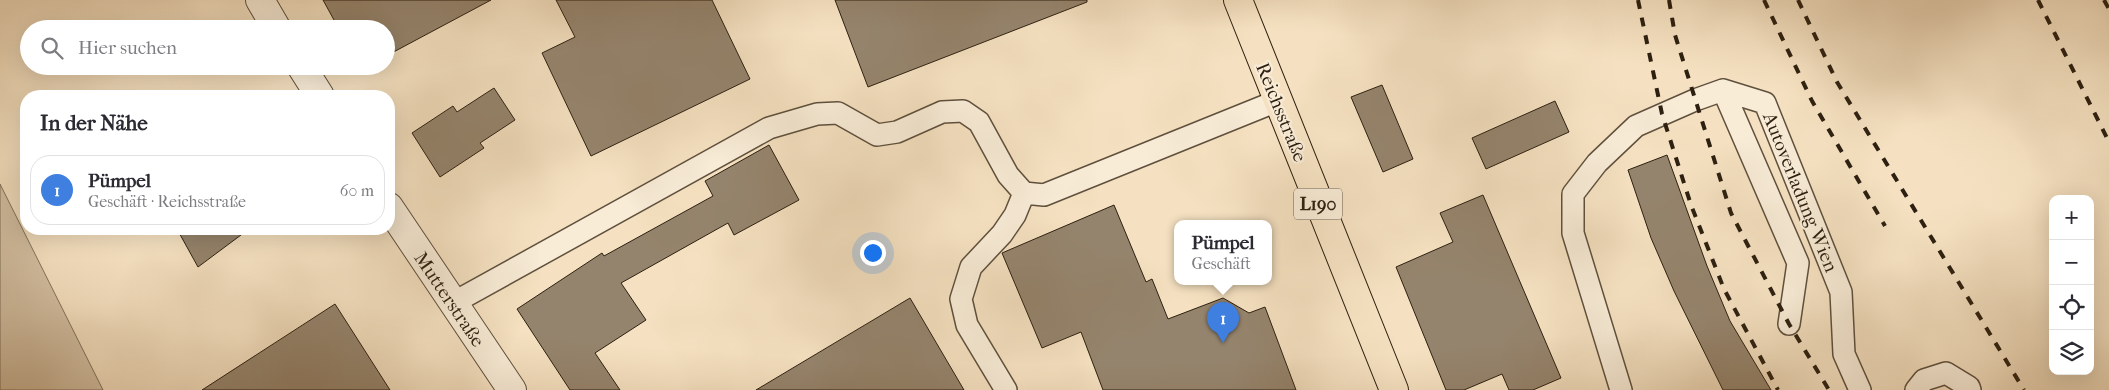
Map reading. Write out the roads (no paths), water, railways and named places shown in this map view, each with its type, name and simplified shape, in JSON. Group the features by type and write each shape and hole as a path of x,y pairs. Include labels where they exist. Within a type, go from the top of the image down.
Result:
{"main road":[{"name":"Reichsstraße","path":"1238,0 1394,390"}],"street":[{"path":"260,0 272,20"},
{"path":"307,75 316,90"},
{"name":"Mutterstraße","path":"395,216 512,390"}],"lane":[{"path":"1621,390 1573,233 1574,194 1597,163 1636,126 1723,90"},
{"name":"Autoverladung Wien","path":"1723,90 1798,263 1789,324"},
{"name":"Autoverladung Wien","path":"1723,90 1765,103 1841,292 1844,354 1860,390"},
{"path":"453,303 769,128 817,114 838,113 877,135 897,132 942,112 964,111 979,122 1008,175 1024,193 1044,195 1277,101"},
{"path":"1006,390 968,325 961,299 971,268 1002,234 1015,215 1024,193"},
{"path":"1916,390 1924,380 1946,373 1969,387 1970,390"}],"railway":[{"path":"1638,0 1662,114 1691,205 1724,289 1778,390"},
{"path":"1669,0 1675,35 1731,213 1789,324 1829,390"},
{"path":"1764,0 1812,101 1885,226"},
{"path":"1798,0 1837,82 2024,390"},
{"path":"2038,0 2109,142"},
{"path":"2104,0 2109,9"}],"place":[{"name":"Pümpel","path":"1223,343"}]}
